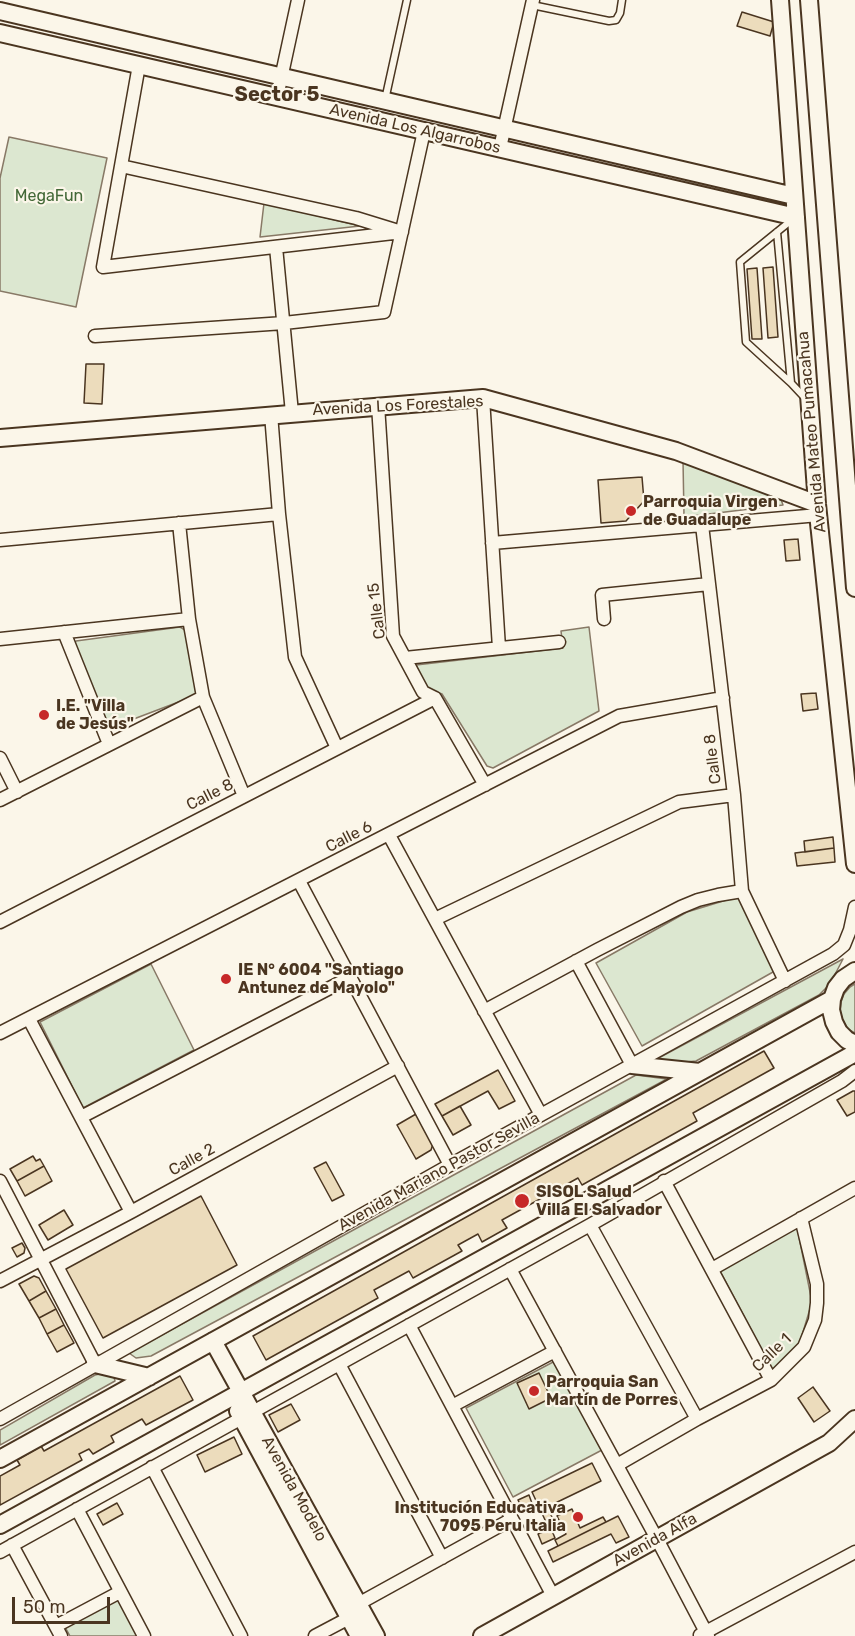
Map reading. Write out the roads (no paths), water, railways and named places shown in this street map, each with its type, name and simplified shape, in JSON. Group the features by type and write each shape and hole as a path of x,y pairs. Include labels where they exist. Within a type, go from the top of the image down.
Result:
{"main road":[{"name":"Avenida Mateo Pumacahua","path":"780,0 818,510 855,864"},
{"name":"Avenida Mateo Pumacahua","path":"809,0 855,588"},
{"name":"Avenida Los Algarrobos","path":"0,10 794,196"},
{"name":"Avenida Los Algarrobos","path":"0,33 795,217"},
{"name":"Avenida Los Forestales","path":"0,438 483,398 676,451 818,510"},
{"path":"854,968 836,988 831,1010 839,1032 855,1044"},
{"path":"0,1459 832,999"},
{"path":"0,1525 855,1053"},
{"path":"632,1065 700,1072"},
{"name":"Avenida Modelo","path":"208,1344 354,1611 376,1636"},
{"path":"95,1364 149,1377"},
{"name":"Avenida Alfa","path":"483,1636 829,1443 855,1419"},
{"name":"Avenida Modelo","path":"354,1611 359,1636"}],"street":[{"path":"277,97 298,0"},
{"path":"500,148 532,3"},
{"path":"139,65 103,267 402,232"},
{"path":"95,336 284,323 384,312 424,131"},
{"path":"121,166 356,218 402,232"},
{"path":"276,247 292,413"},
{"path":"483,398 499,648"},
{"name":"Calle 15","path":"378,405 393,636 423,692 435,698 485,785"},
{"path":"271,414 279,514 295,657 337,748"},
{"path":"492,543 702,525 818,510"},
{"path":"0,540 279,514"},
{"path":"179,524 189,619 203,697 244,796"},
{"name":"Calle 8","path":"702,525 734,795 742,891 785,981"},
{"path":"604,619 602,595 709,584"},
{"path":"0,639 189,619"},
{"path":"64,632 109,744"},
{"path":"405,658 559,642"},
{"path":"0,801 203,697"},
{"name":"Calle 8","path":"0,922 435,698"},
{"name":"Calle 6","path":"0,1034 619,717 723,698"},
{"path":"0,758 17,792"},
{"path":"435,919 679,802 734,795"},
{"path":"389,835 541,1115"},
{"path":"299,881 450,1165"},
{"path":"484,1011 576,961 698,900 742,891"},
{"name":"Avenida Mariano Pastor Sevilla","path":"0,1419 450,1165 833,954 844,945 855,907"},
{"path":"576,961 632,1065"},
{"path":"81,1117 351,977"},
{"path":"29,1019 131,1212"},
{"name":"Calle 2","path":"0,1281 398,1066"},
{"path":"0,1552 590,1225 842,1081 855,1071"},
{"path":"0,1181 95,1364"},
{"path":"664,1181 771,1380"},
{"path":"712,1269 855,1188"},
{"name":"Calle 1","path":"617,1465 771,1380 804,1347 815,1320 817,1303 816,1284 801,1218"},
{"path":"590,1225 697,1419"},
{"path":"510,1269 657,1539 704,1635 855,1552"},
{"path":"409,1325 553,1596"},
{"path":"452,1406 555,1351"},
{"path":"339,1364 442,1558"},
{"path":"152,1467 241,1636"},
{"path":"77,1509 144,1636"},
{"path":"315,1636 442,1558 512,1519"},
{"path":"12,1545 58,1631 120,1592"}],"lane":[{"path":"385,100 407,0"},
{"path":"532,3 609,21 616,20 620,13 622,0"},
{"path":"795,217 740,262 746,342 791,383 810,404"},
{"path":"777,232 791,383"}],"place":[{"name":"Parroquia Virgen de Guadalupe","path":"631,511"},
{"name":"I.E. \"Villa de Jesús\"","path":"44,715"},
{"name":"IE N° 6004 \"Santiago Antunez de Mayolo\"","path":"226,979"},
{"name":"SISOL Salud Villa El Salvador","path":"522,1201"},
{"name":"Parroquia San Martín de Porres","path":"534,1391"},
{"name":"Institución Educativa 7095 Peru Italia","path":"578,1517"}],"district":[{"name":"Sector 5","path":"277,95"}],"park label":[{"name":"MegaFun","path":"49,196"}]}
